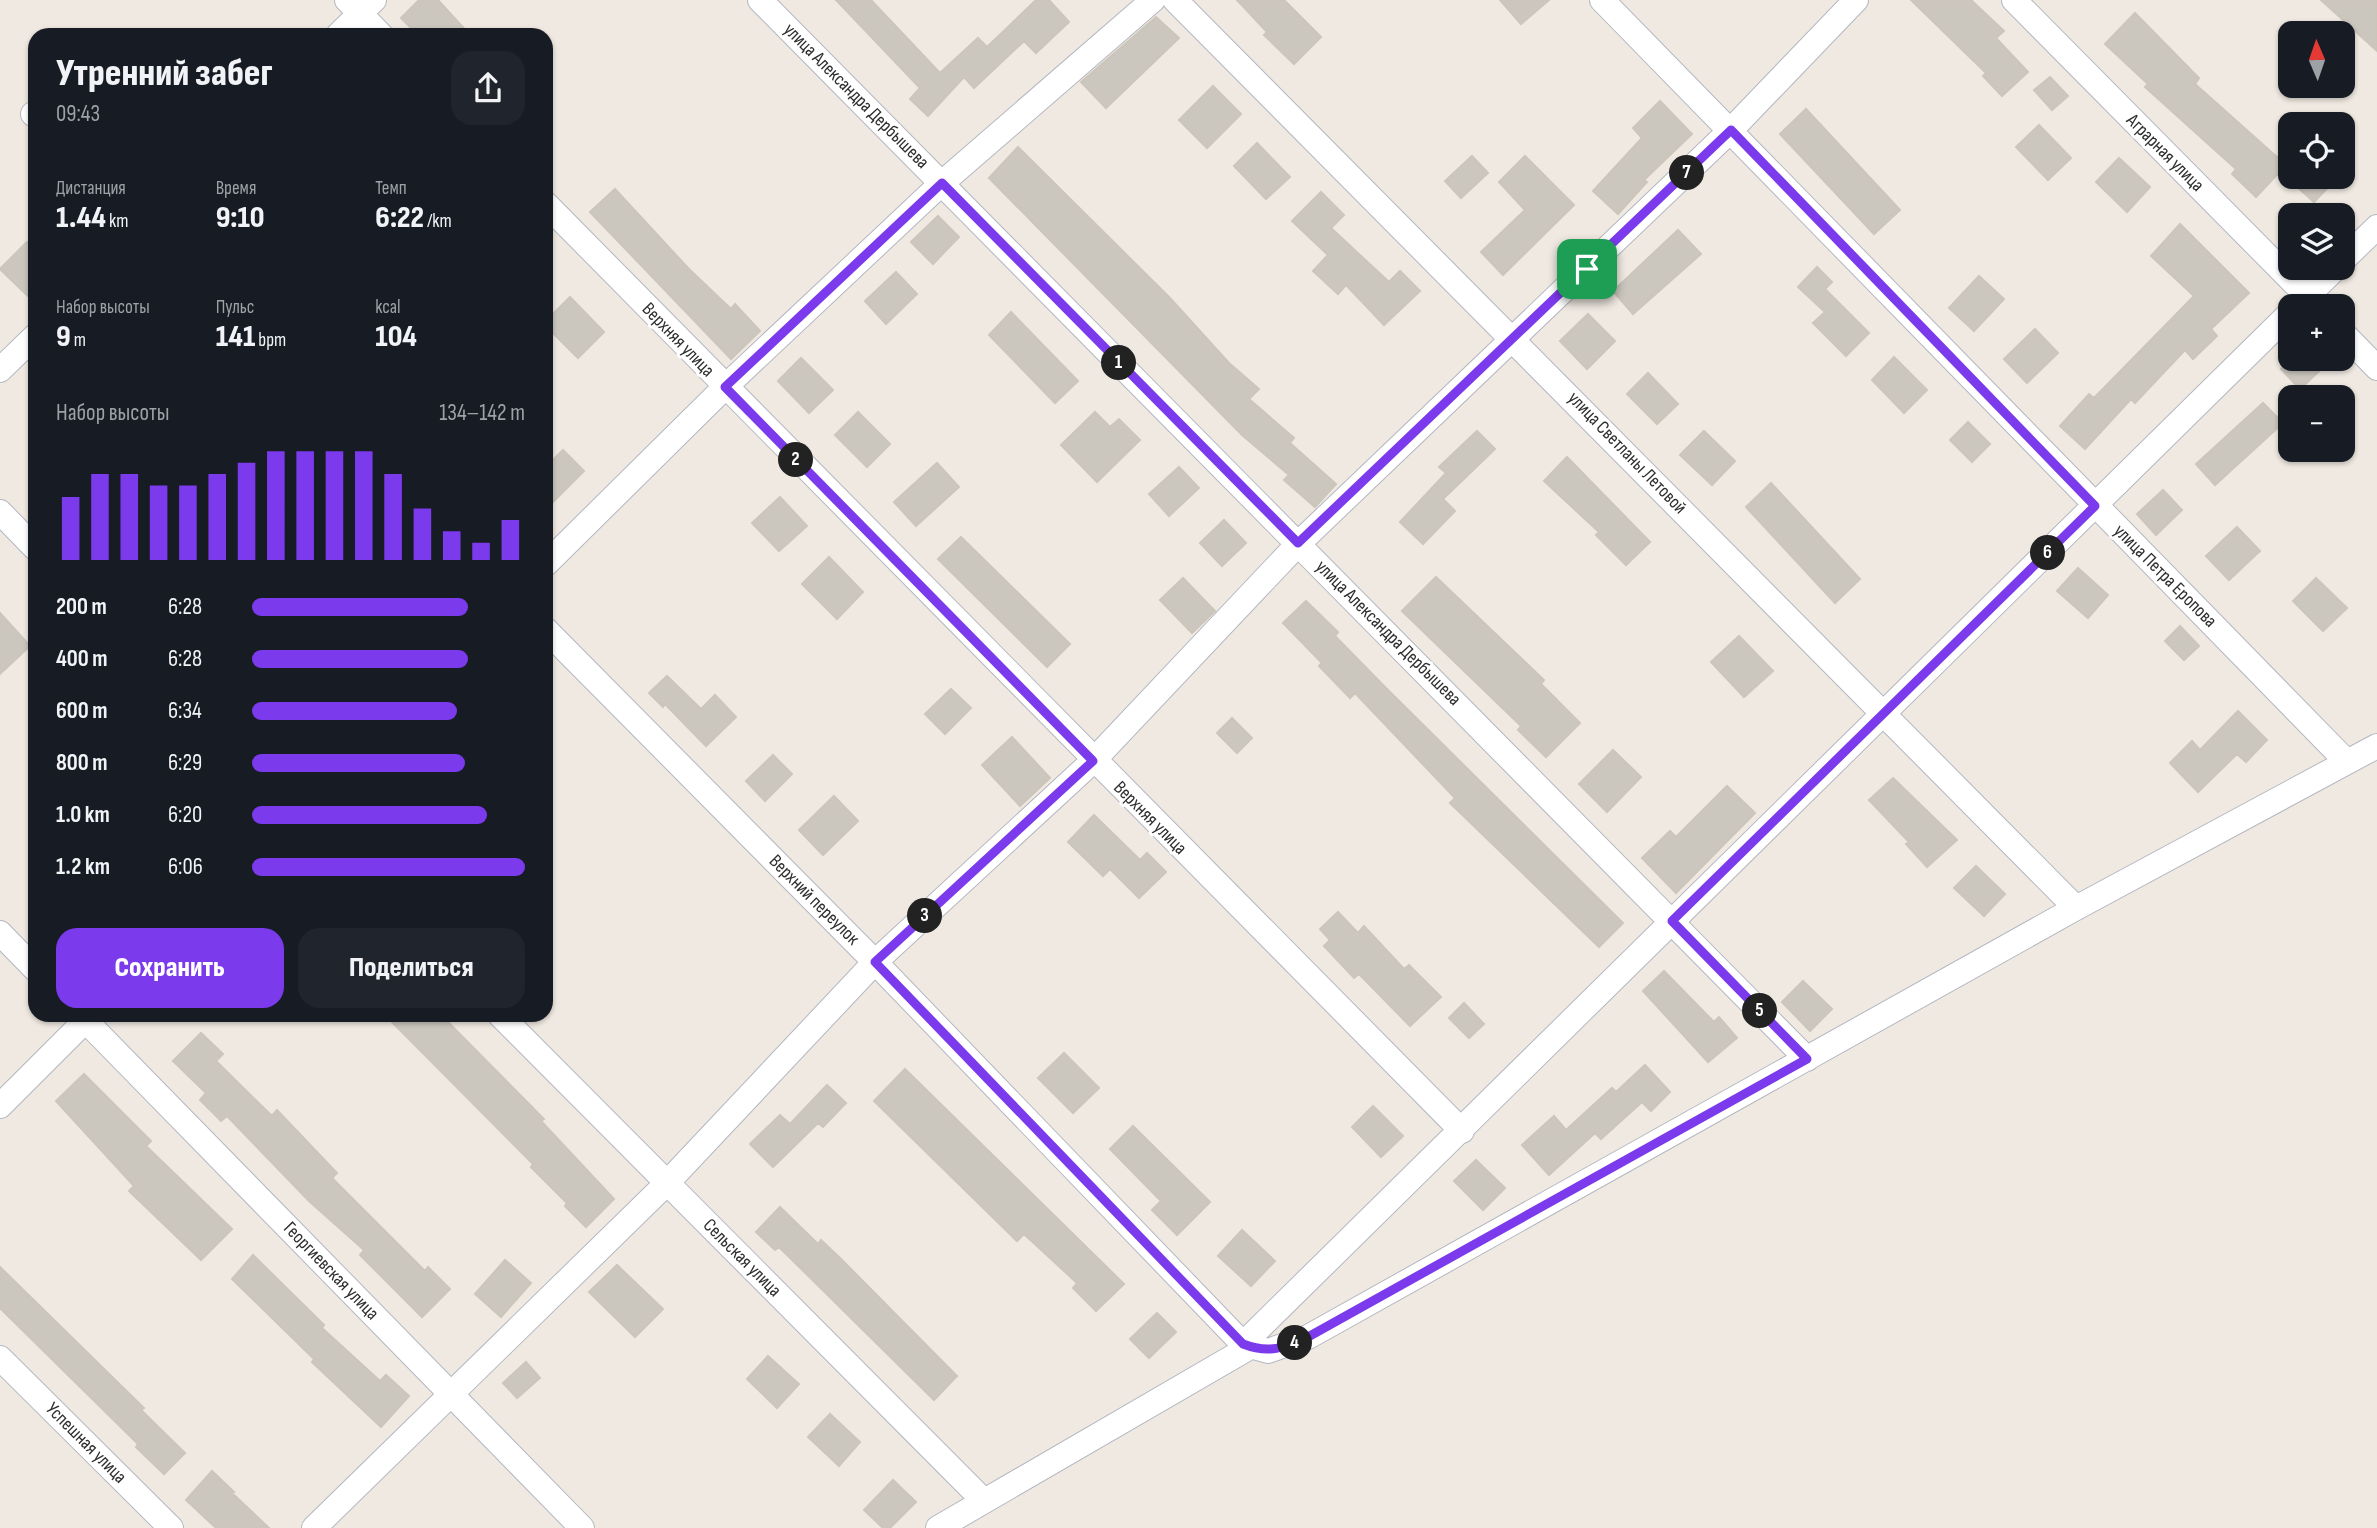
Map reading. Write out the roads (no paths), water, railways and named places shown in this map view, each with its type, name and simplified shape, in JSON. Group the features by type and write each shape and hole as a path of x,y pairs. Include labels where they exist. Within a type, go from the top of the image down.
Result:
{"street":[{"name":"улица Александра Дербышева","path":"760,0 1807,1059"},
{"path":"553,557 725,387 942,183 1153,0"},
{"name":"улица Светланы Летовой","path":"1175,0 2076,908"},
{"name":"улица Петра Еропова","path":"1602,0 2347,762"},
{"path":"314,1528 667,1183 875,962 1093,761 1298,543 1731,130 1856,0"},
{"name":"Аграрная улица","path":"2014,0 2293,294"},
{"path":"343,28 360,4 376,28"},
{"name":"Верхняя улица","path":"553,211 1093,761 1462,1131"},
{"path":"2355,248 2377,227"},
{"path":"2313,294 2325,280"},
{"path":"938,1528 1250,1347 1672,921 2278,329"},
{"path":"0,370 28,343"},
{"path":"2355,345 2377,368"},
{"path":"0,512 28,541"},
{"name":"Верхний переулок","path":"553,637 875,962 1250,1347"},
{"path":"1250,1347 1279,1350 1308,1337 2076,908 2377,746"},
{"path":"0,933 28,962"},
{"path":"0,1106 81,1022"},
{"name":"Георгиевская улица","path":"91,1022 582,1528"},
{"name":"Сельская улица","path":"507,1022 984,1501"},
{"name":"Успешная улица","path":"0,1358 171,1528"}]}
